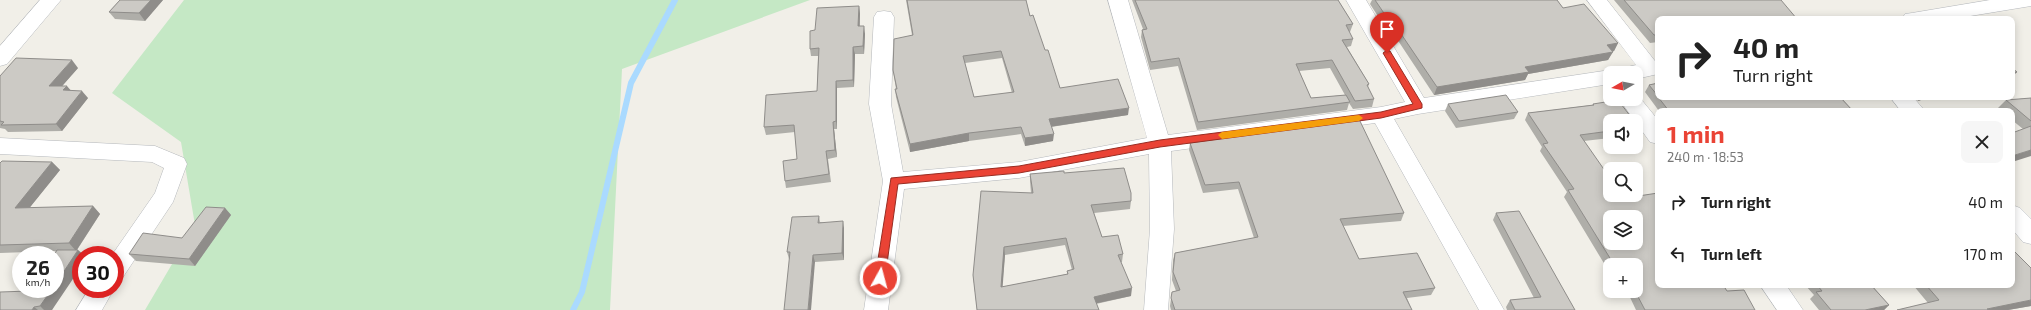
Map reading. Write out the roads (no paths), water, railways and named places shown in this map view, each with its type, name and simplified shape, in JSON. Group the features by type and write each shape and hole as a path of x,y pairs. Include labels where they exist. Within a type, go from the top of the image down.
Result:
{"street":[{"path":"0,59 51,0"},
{"path":"1118,0 1160,144 1162,229 1156,310"},
{"path":"1356,0 1418,106"},
{"path":"1597,0 1646,70"},
{"path":"1930,16 2028,0"},
{"path":"876,310 894,181 880,104 884,17"},
{"path":"894,181 1019,170 1160,144 1381,115 1418,106 1603,78"},
{"path":"1903,100 1911,108"},
{"path":"1635,106 1655,132"},
{"path":"1381,115 1492,310"},
{"path":"0,146 155,154 176,164 165,196 124,257"},
{"path":"2015,217 2031,235"},
{"path":"1774,288 1791,310"},
{"path":"88,310 96,298"}],"waterway":[{"path":"573,310 582,292 631,83 675,0"}]}
